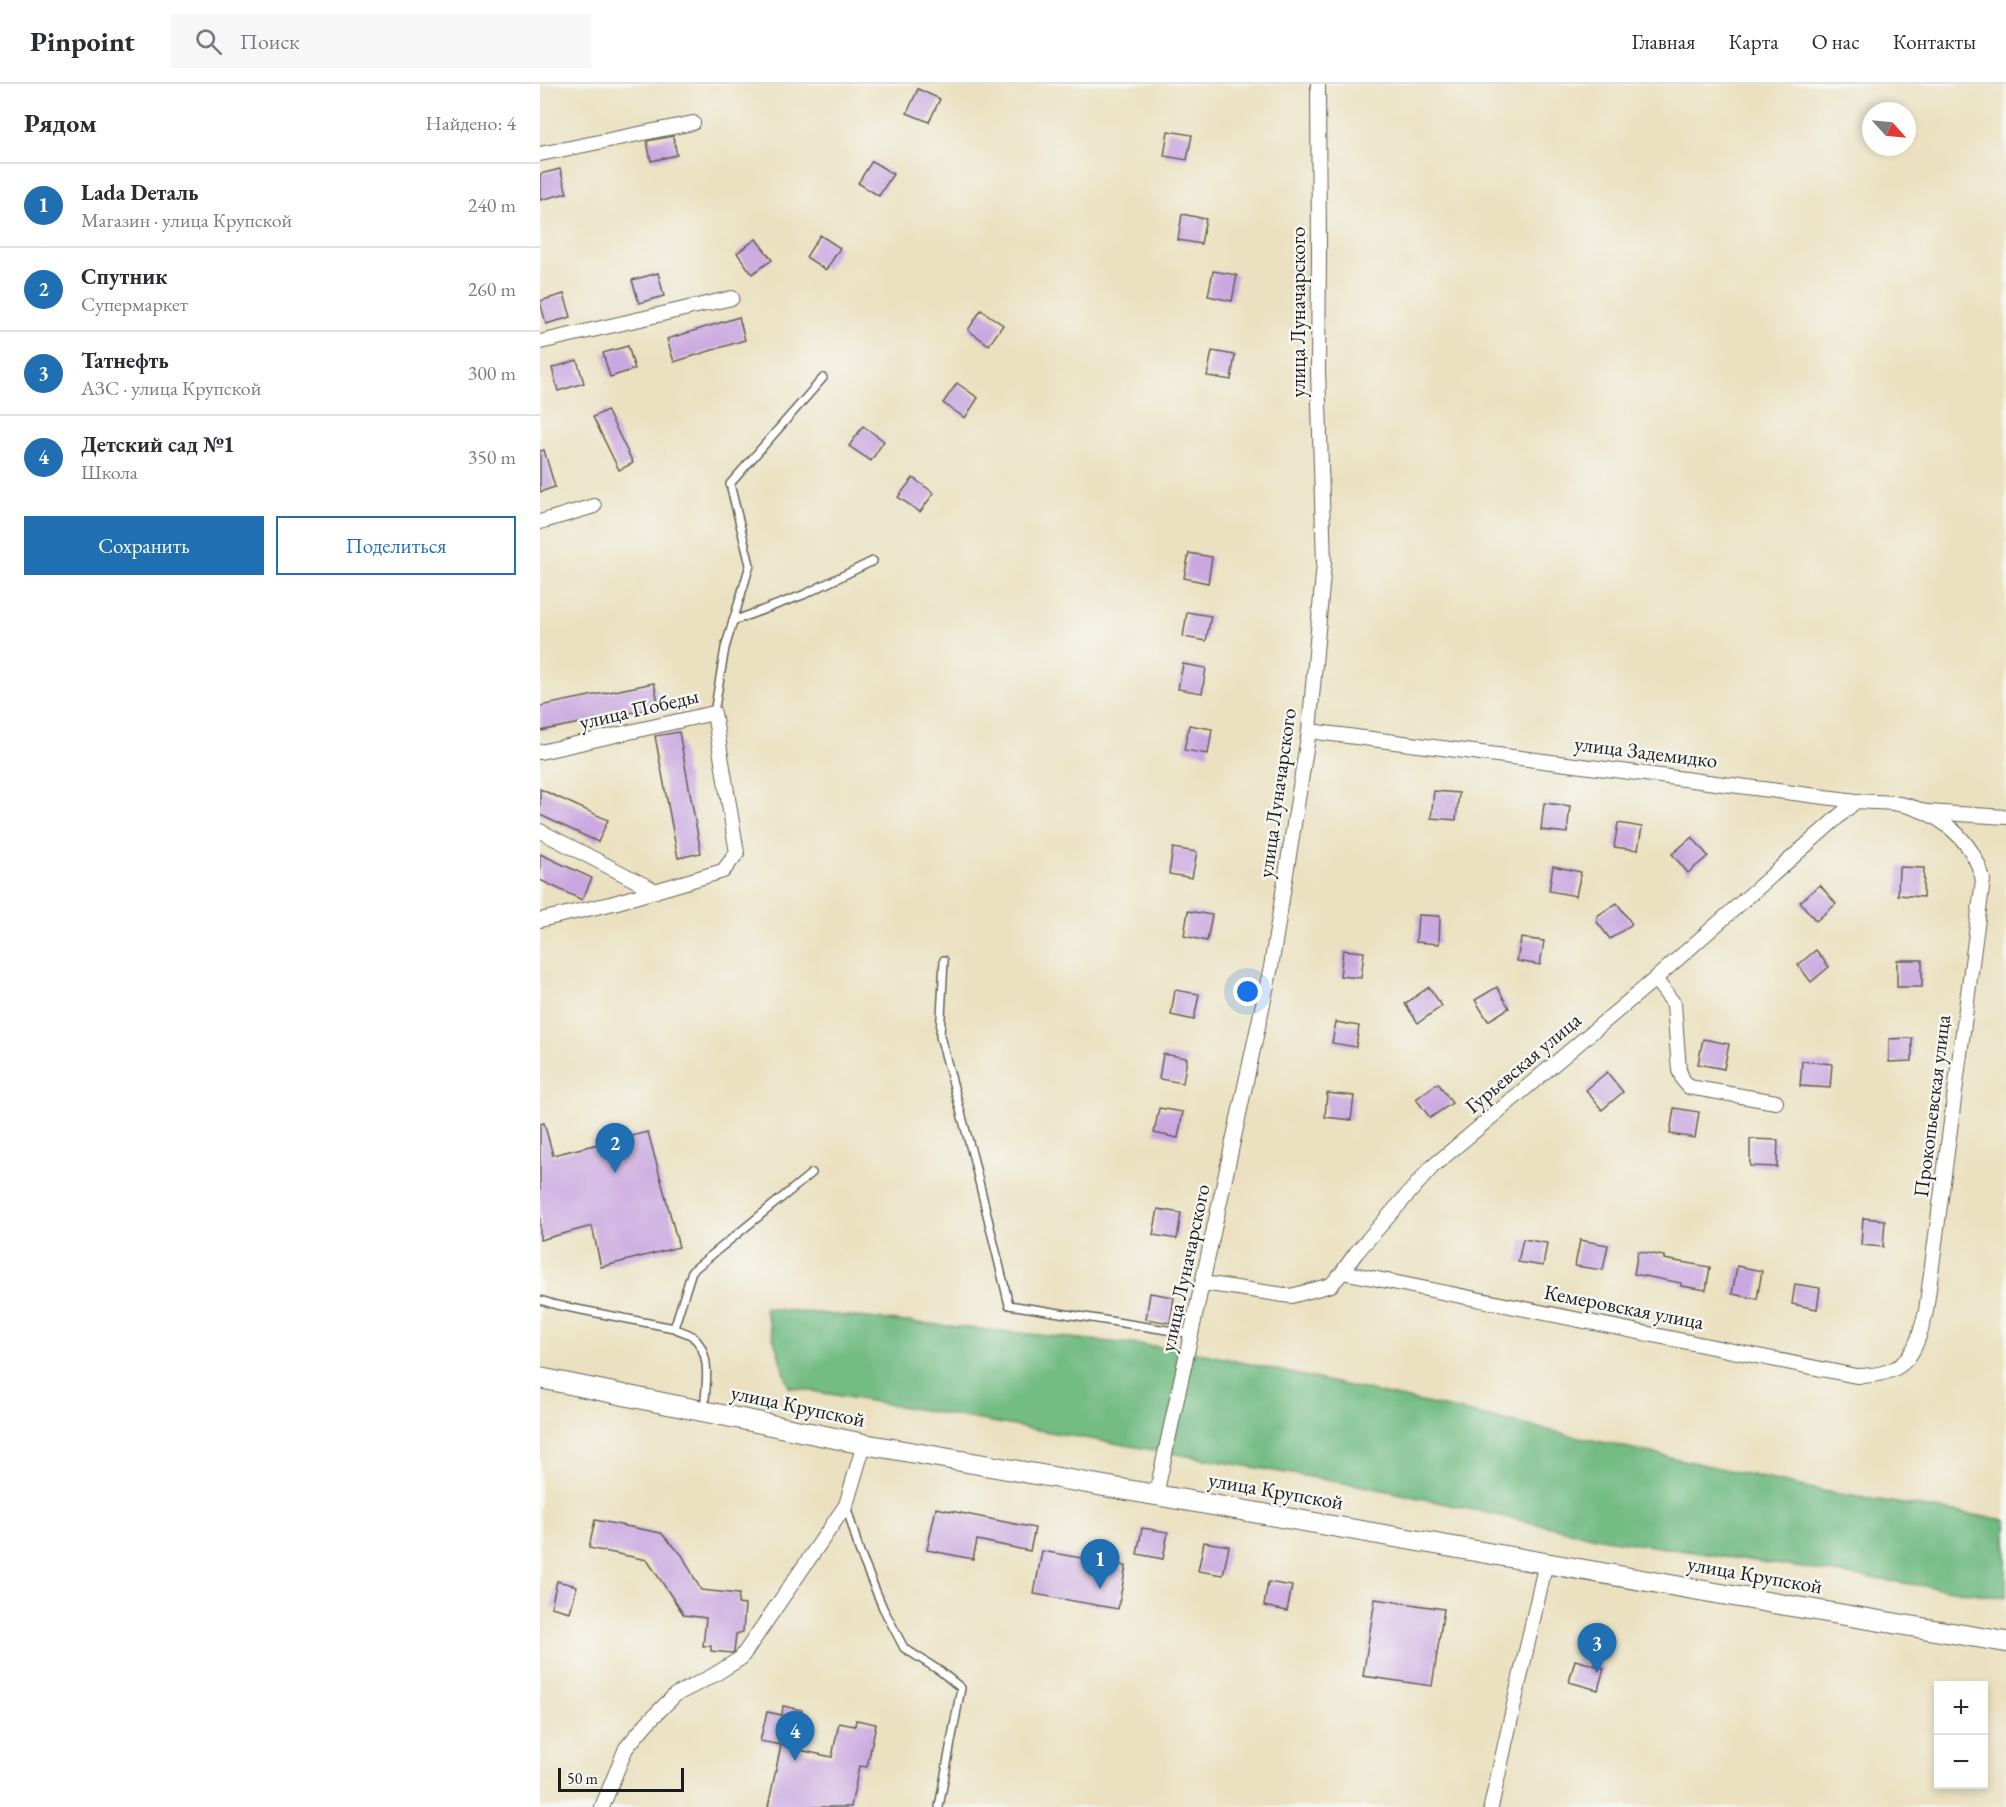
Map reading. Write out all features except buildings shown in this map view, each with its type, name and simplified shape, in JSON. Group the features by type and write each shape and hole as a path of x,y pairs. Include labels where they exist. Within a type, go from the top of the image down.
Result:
{"street":[{"name":"улица Луначарского","path":"1156,1495 1271,967 1309,730 1324,563 1318,370 1318,84"},
{"path":"540,154 693,123"},
{"path":"540,342 732,298"},
{"path":"540,522 594,506"},
{"name":"улица Победы","path":"540,752 714,713 737,853 723,871 656,891"},
{"name":"улица Задемидко","path":"1309,730 1856,801 1894,803 1925,812 1946,825 1967,844"},
{"name":"Гурьевская улица","path":"1203,1282 1291,1296 1331,1285 1356,1253 1432,1167 1655,979 1856,801"},
{"path":"1925,812 2006,817"},
{"path":"540,831 656,891"},
{"name":"Прокопьевская улица","path":"1896,1368 1909,1358 1919,1340 1926,1311 1983,880 1979,863 1967,844"},
{"path":"540,920 656,891"},
{"path":"1655,979 1674,1004 1679,1070 1689,1087 1776,1102"},
{"name":"Кемеровская улица","path":"1343,1272 1856,1376 1878,1376 1896,1368"},
{"name":"улица Крупской","path":"540,1378 864,1444 2006,1642"},
{"path":"602,1807 626,1748 646,1723 675,1695 741,1658 846,1505 864,1444"},
{"path":"1491,1807 1546,1562"}],"lane":[{"path":"714,713 725,648 750,565 730,484 823,378"},
{"path":"733,621 803,596 873,561"},
{"path":"944,960 940,1036 973,1157 1009,1305 1192,1334"},
{"path":"674,1328 692,1271 812,1173"},
{"path":"540,1300 674,1328 691,1335 701,1348 707,1367 704,1411"},
{"path":"846,1505 860,1553 883,1608 904,1648 940,1671 961,1688 939,1807"}],"green space":[{"path":"764,1308 1182,1349 1832,1493 2006,1520 2006,1598 1605,1539 1379,1489 789,1387"}],"place":[{"name":"Спутник","path":"615,1173"},
{"name":"Lada Dеталь","path":"1100,1589"},
{"name":"Татнефть","path":"1597,1673"},
{"name":"Детский сад №1","path":"795,1761"}]}
